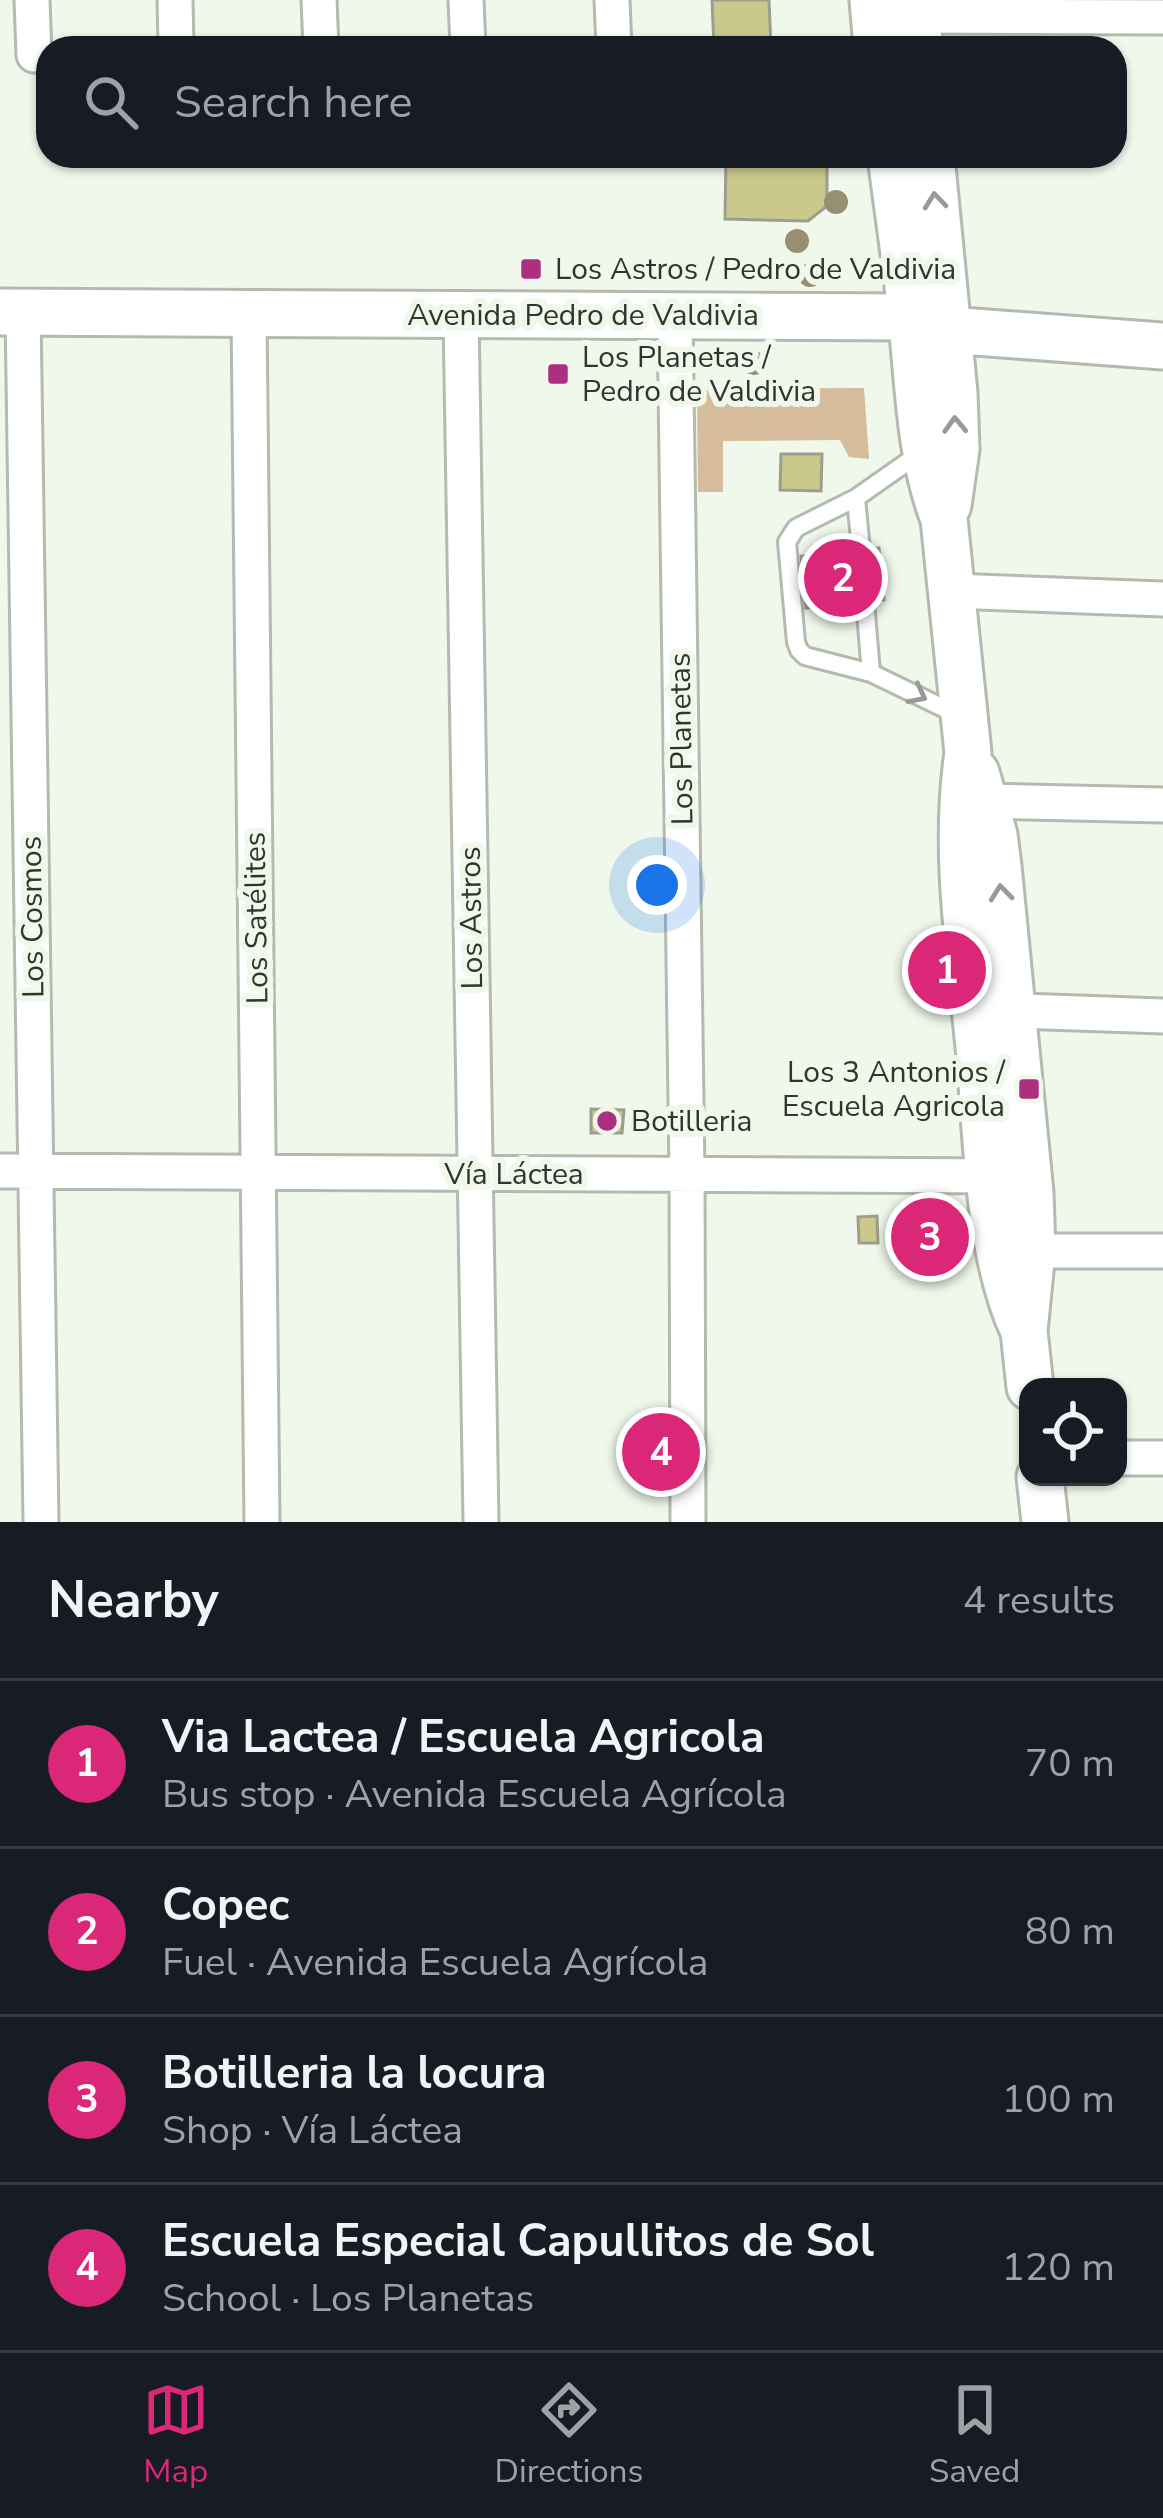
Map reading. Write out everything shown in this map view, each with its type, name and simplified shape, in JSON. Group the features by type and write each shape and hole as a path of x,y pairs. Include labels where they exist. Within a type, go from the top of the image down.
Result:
{"main road":[{"path":"874,0 876,36"},
{"path":"894,168 956,449 944,519"},
{"path":"931,168 924,450 944,519 966,735 961,844 994,1010 1010,1176 1002,1270 1024,1331"},
{"name":"Avenida Pedro de Valdivia","path":"12,312 675,316 930,323 1163,346"},
{"path":"966,735 986,801 998,866 994,1010"},
{"path":"1010,1176 1032,1251 1024,1331 1029,1378"},
{"path":"1041,1486 1045,1522"}],"street":[{"path":"32,0 34,55"},
{"path":"175,0 176,36"},
{"path":"319,0 320,36"},
{"path":"466,0 468,36"},
{"path":"612,0 614,36"},
{"path":"917,21 1163,17"},
{"name":"Los Cosmos","path":"12,312 41,1522"},
{"name":"Los Satélites","path":"249,314 262,1522"},
{"name":"Los Astros","path":"461,315 481,1522"},
{"name":"Los Planetas","path":"675,316 688,1522"},
{"path":"951,591 1163,599"},
{"path":"986,801 1163,805"},
{"path":"994,1010 1163,1016"},
{"name":"Vía Láctea","path":"0,1171 1010,1176"},
{"path":"1032,1251 1163,1251"},
{"path":"1127,1458 1163,1458"}],"lane":[{"path":"924,450 856,498 796,528 787,542 799,650 805,656 871,673 966,735"},
{"path":"856,498 861,550"},
{"path":"866,602 871,673"}],"shaded area":[{"path":"864,388 869,459 849,457 840,440 723,441 723,492 698,492 697,389"}],"building":[{"path":"712,0 769,0 770,36 714,36"},
{"path":"726,168 827,168 827,206 808,221 725,219"},
{"path":"781,454 822,454 821,491 780,490"},
{"path":"879,548 884,600 806,608 801,556"},
{"name":"Botilleria","path":"591,1109 624,1110 622,1133 591,1133"},
{"path":"916,1214 939,1223 943,1245 918,1245"},
{"path":"877,1216 878,1243 859,1243 858,1217"}],"place":[{"name":"Los Astros / Pedro de Valdivia","path":"531,269"},
{"name":"Los Planetas / Pedro de Valdivia","path":"558,374"},
{"name":"Copec","path":"843,578"},
{"name":"Via Lactea / Escuela Agricola","path":"947,970"},
{"name":"Los 3 Antonios / Escuela Agricola","path":"1029,1089"},
{"name":"Botilleria","path":"607,1121"},
{"name":"Botilleria la locura","path":"930,1237"},
{"name":"Escuela Especial Capullitos de Sol","path":"661,1452"}]}
